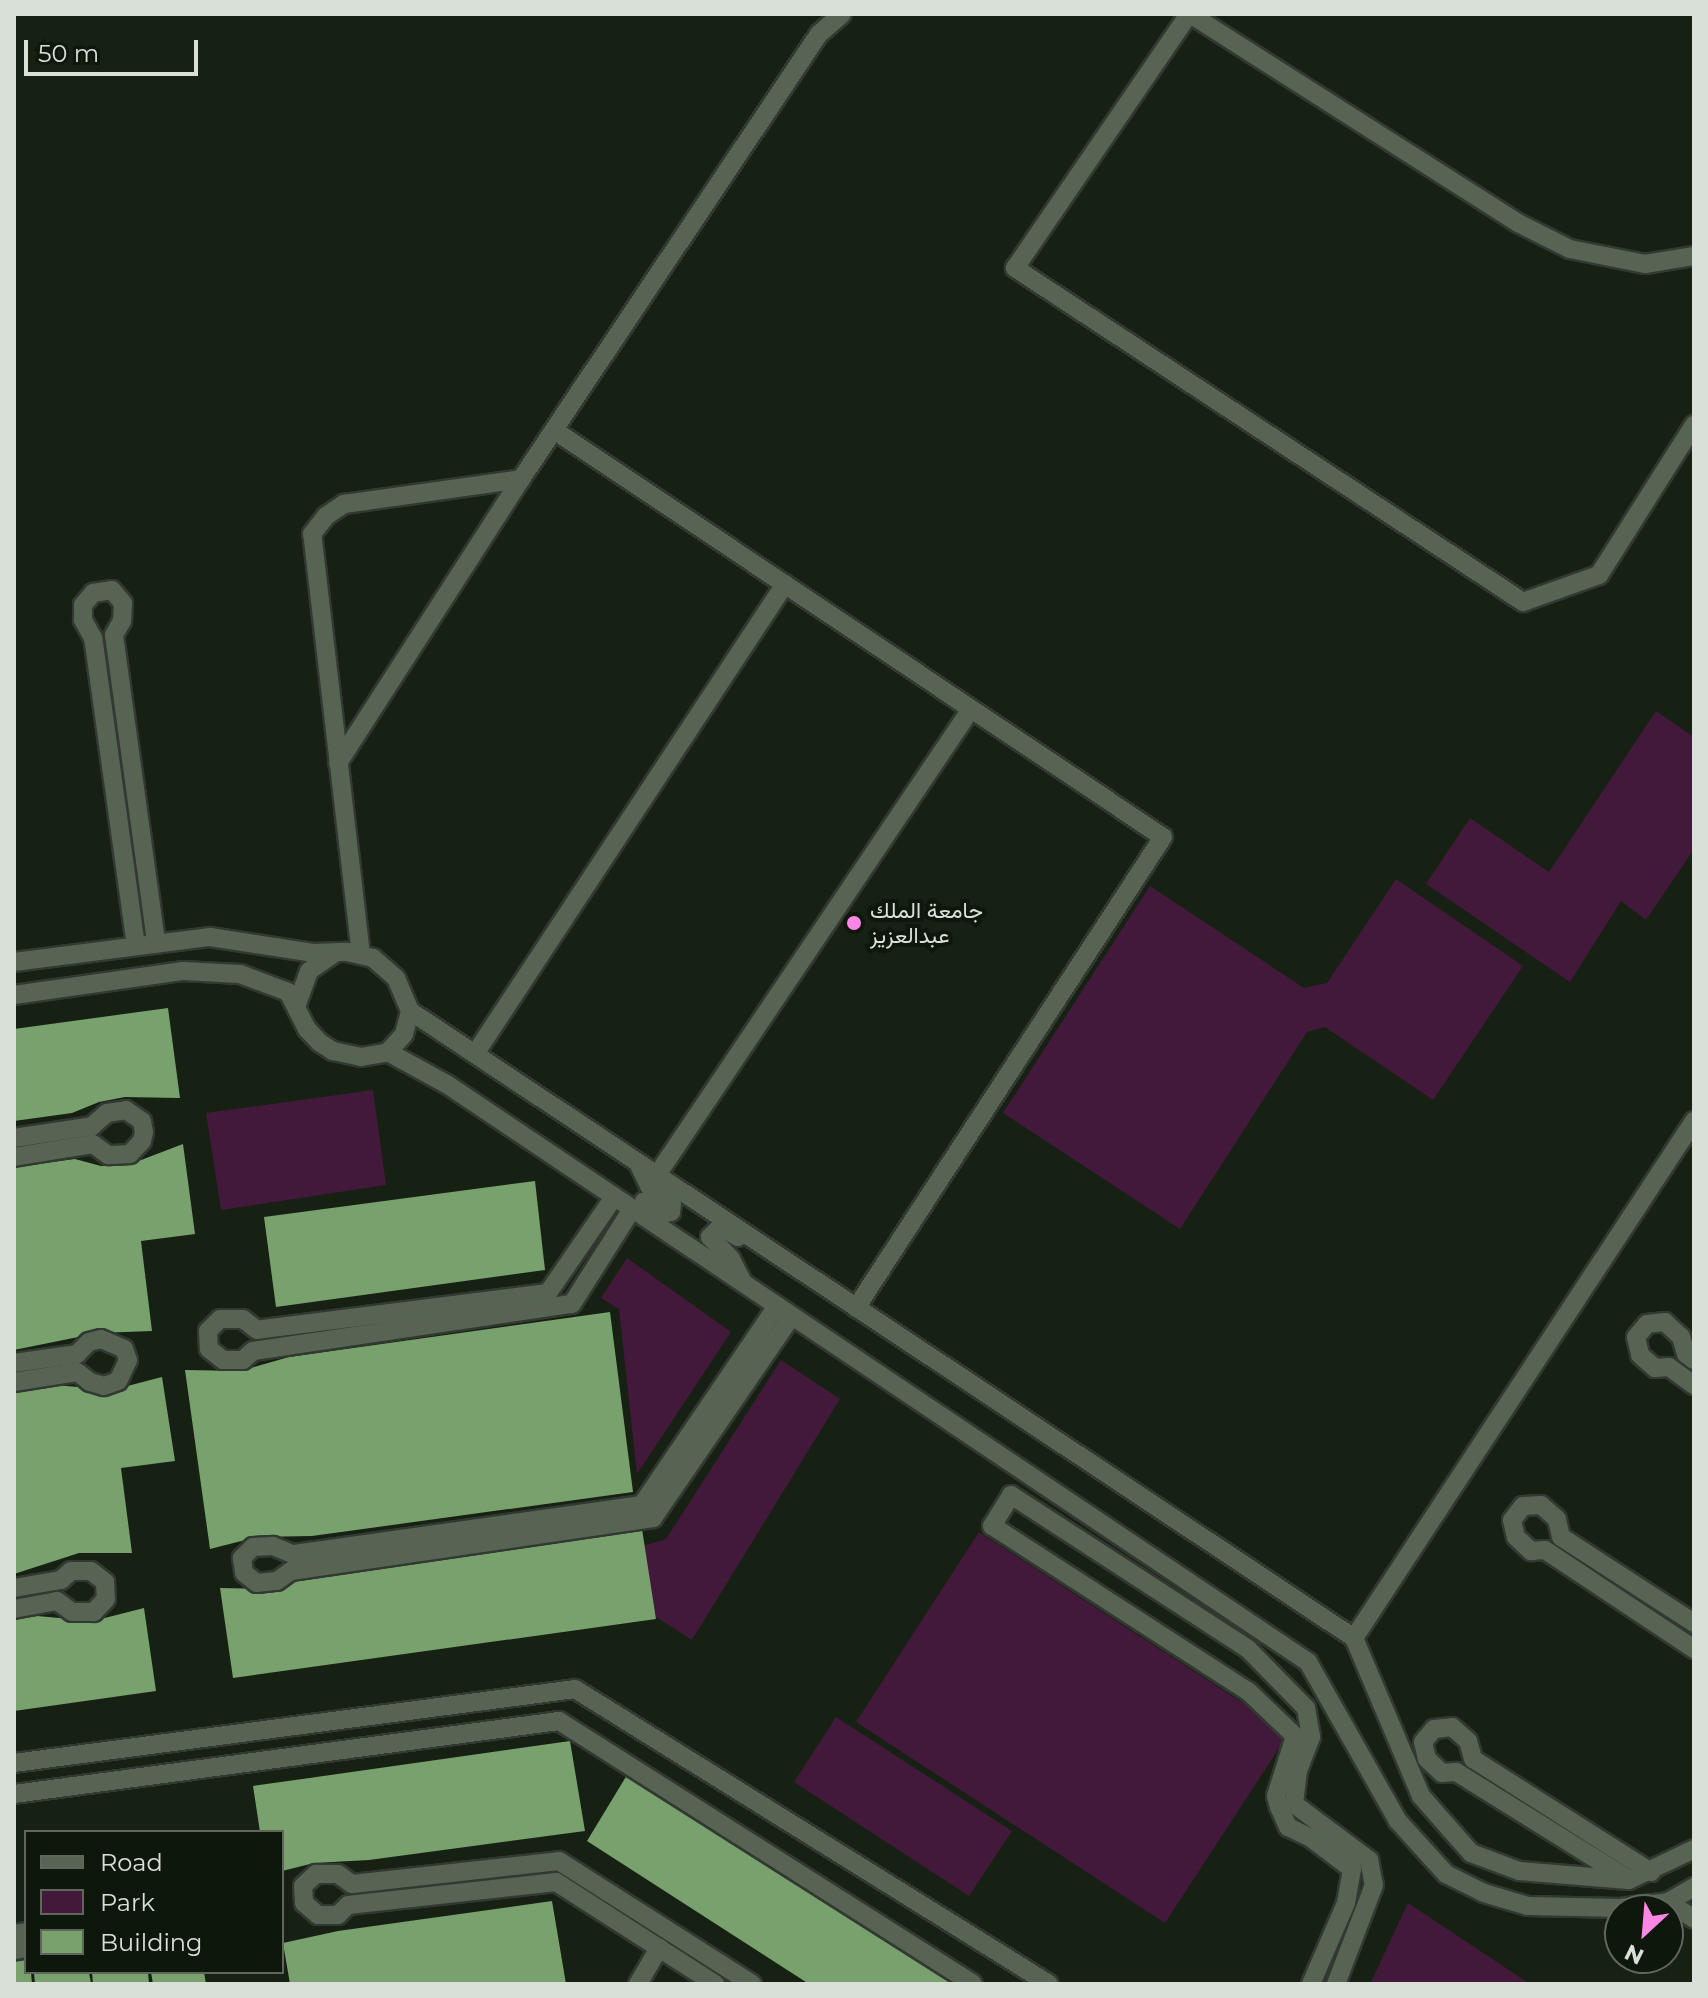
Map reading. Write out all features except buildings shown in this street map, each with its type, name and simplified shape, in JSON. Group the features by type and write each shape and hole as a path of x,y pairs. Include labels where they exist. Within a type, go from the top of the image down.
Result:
{"street":[{"path":"338,763 521,479 819,34 842,14"},
{"path":"1694,256 1645,264 1570,249 1518,223 1189,14 1015,268 1523,602 1599,575 1694,425"},
{"path":"554,430 1163,837 856,1308"},
{"path":"361,955 312,534 326,516 344,504 521,479"},
{"path":"475,1054 785,584"},
{"path":"136,946 93,638 83,620 83,605 93,593 112,590 123,603 122,621 114,635 156,943"},
{"path":"657,1175 971,709"},
{"path":"14,962 210,937 313,953 336,952 373,958 396,978 410,1011 1354,1638 1421,1796 1471,1853 1519,1871 1629,1880 1694,1849"},
{"path":"296,1007 309,971 336,952"},
{"path":"14,995 183,971 240,974 288,992 307,1029 333,1051 361,1057 388,1052 404,1034 410,1011"},
{"path":"388,1052 448,1085 1308,1662 1398,1821 1446,1874 1484,1893 1528,1906 1604,1908"},
{"path":"14,1138 92,1126 107,1113 126,1110 142,1121 144,1132 142,1141 130,1154 108,1155 93,1144 14,1157"},
{"path":"1354,1638 1694,1121"},
{"path":"596,1185 613,1181 662,1214 671,1212 672,1204 649,1186 638,1163"},
{"path":"614,1197 548,1293 257,1330 243,1319 220,1319 208,1331 209,1349 223,1360 243,1360 253,1351 572,1304 632,1209"},
{"path":"744,1284 731,1259 710,1237 717,1230 726,1230 780,1257"},
{"path":"784,1311 653,1518 291,1571 277,1581 257,1583 244,1573 242,1558 253,1547 273,1546 292,1554 642,1505 784,1311"},
{"path":"1694,1360 1686,1354 1681,1337 1665,1322 1647,1324 1636,1337 1640,1355 1655,1368 1669,1367 1694,1385"},
{"path":"14,1363 77,1354 89,1342 101,1339 124,1349 128,1360 118,1381 104,1386 90,1382 77,1372 14,1382"},
{"path":"1311,1984 1346,1903 1352,1869 1311,1838 1288,1827 1279,1807 1276,1796 1295,1736 1249,1692 992,1526 1011,1495 1248,1649 1306,1708 1311,1737 1298,1771 1294,1804 1369,1860 1374,1885 1336,1984"},
{"path":"1694,1623 1561,1537 1557,1519 1541,1505 1523,1506 1512,1520 1516,1537 1531,1551 1545,1550 1694,1649"},
{"path":"14,1588 61,1580 71,1571 91,1571 105,1582 106,1599 94,1612 72,1612 57,1601 14,1609"},
{"path":"14,1763 575,1689 1049,1984"},
{"path":"14,1794 559,1721 973,1984"},
{"path":"1629,1880 1456,1772 1442,1773 1427,1759 1423,1742 1434,1729 1452,1727 1468,1741 1473,1759 1651,1872"},
{"path":"715,1984 556,1882 348,1905 338,1915 318,1915 304,1903 303,1886 316,1874 338,1874 352,1884 559,1861 752,1984"},
{"path":"638,1984 659,1948"}],"green space":[{"path":"1656,711 1694,737 1694,849 1646,920 1621,901 1570,982 1426,884 1470,818 1549,872"},
{"path":"1396,879 1523,966 1433,1100 1325,1027 1307,1032 1180,1229 1003,1113 1150,886 1304,988 1327,983"},
{"path":"373,1090 386,1185 221,1210 206,1113"},
{"path":"627,1258 731,1332 637,1474 619,1309 601,1298"},
{"path":"781,1360 840,1399 692,1640 656,1617 643,1546 666,1539"},
{"path":"979,1532 1289,1733 1165,1923 856,1722"},
{"path":"836,1717 1012,1831 969,1896 794,1782"},
{"path":"1408,1903 1530,1984 1370,1984"}],"place":[{"name":"جامعة الملك عبدالعزيز","path":"854,923"}]}
